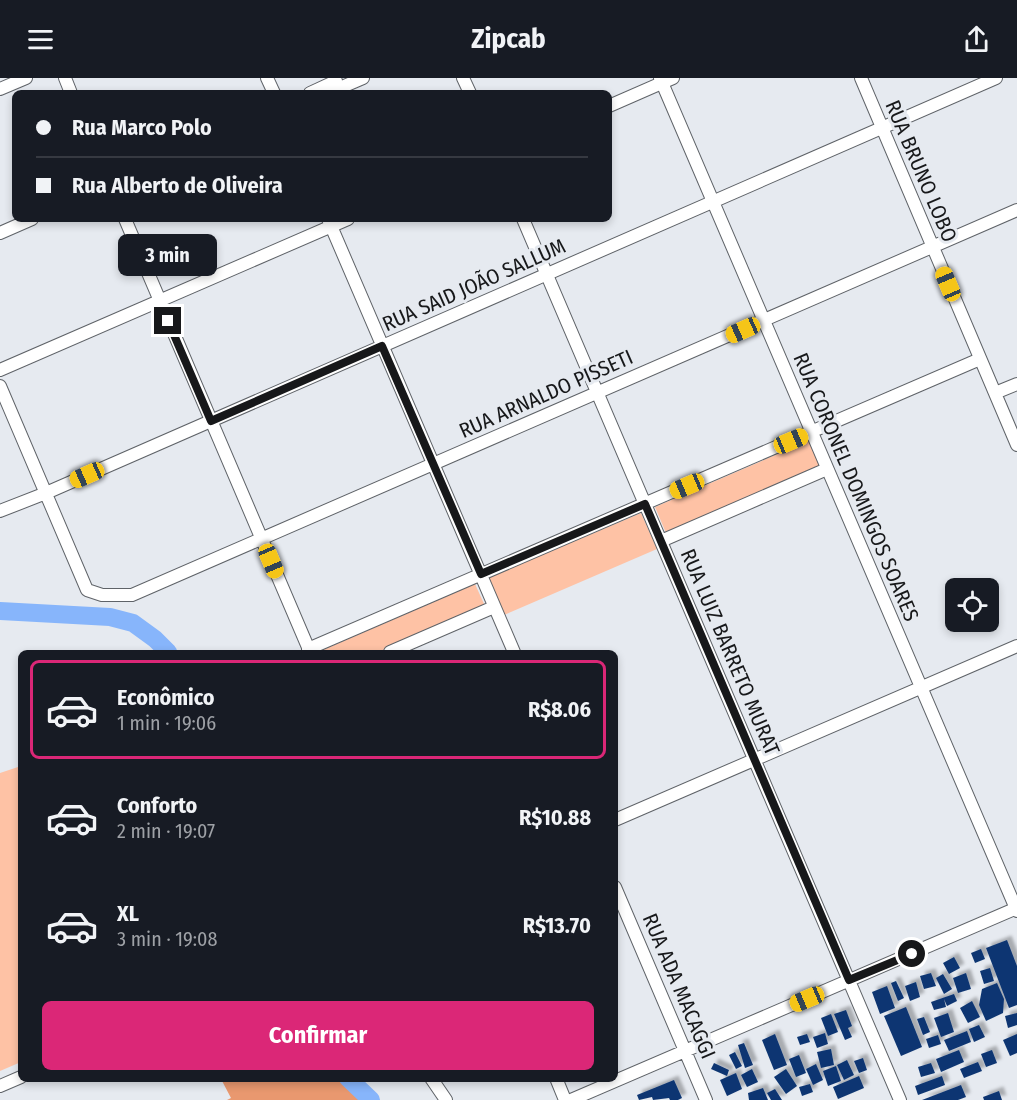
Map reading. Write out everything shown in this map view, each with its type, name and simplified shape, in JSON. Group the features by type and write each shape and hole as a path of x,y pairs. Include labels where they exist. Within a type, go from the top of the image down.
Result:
{"street":[{"path":"0,89 26,78"},
{"path":"317,90 343,78"},
{"path":"335,90 363,78"},
{"name":"RUA BRUNO LOBO","path":"861,78 1017,445"},
{"name":"RUA SAID JOÃO SALLUM","path":"0,511 46,493 996,78"},
{"path":"612,105 665,80"},
{"name":"RUA CORONEL DOMINGOS SOARES","path":"665,80 713,202 1017,909"},
{"name":"RUA ARNALDO PISSETI","path":"46,493 87,590 111,596 140,593 1017,210"},
{"path":"0,233 25,222"},
{"path":"126,222 309,650"},
{"name":"RUA LUIZ BARRETO MURAT","path":"525,222 900,1100"},
{"path":"0,370 159,301 329,223 513,650"},
{"path":"311,650 481,574 980,359"},
{"path":"995,393 1017,384"},
{"path":"0,386 46,493"},
{"path":"661,541 827,469"},
{"path":"395,650 494,607"},
{"path":"618,819 1017,646"},
{"name":"RUA ADA MACAGGI","path":"618,894 706,1100"},
{"path":"571,1100 587,1097 685,1051 1017,909"},
{"path":"0,1086 18,1078"},
{"path":"434,1082 446,1100"},
{"path":"558,1082 565,1100"}],"shaded area":[{"path":"810,440 821,466 666,533 655,507"},
{"path":"641,513 657,549 504,615 488,578"},
{"path":"475,584 485,606 383,650 323,650"},
{"path":"18,767 18,1063 0,1071 0,773"},
{"path":"223,1082 351,1082 373,1100 227,1100 231,1098"}],"building":[{"path":"1007,940 1017,966 1017,1005 1009,1008 986,948"},
{"path":"981,949 985,959 975,963 971,953"},
{"path":"954,957 960,968 949,974 943,963"},
{"path":"990,968 994,981 984,984 980,971"},
{"path":"931,973 936,986 924,989 920,976"},
{"path":"966,973 971,989 958,993 953,978"},
{"path":"943,974 952,989 944,994 936,978"},
{"path":"896,981 904,998 898,1001 891,983"},
{"path":"916,982 920,997 910,1001 905,986"},
{"path":"997,983 1004,999 1003,1013 986,1021 979,1005 982,989"},
{"path":"887,986 895,1008 880,1014 872,992"},
{"path":"954,994 957,1001 947,1006 944,999 946,1007 934,1010 931,1002"},
{"path":"972,1001 980,1017 968,1023 960,1008"},
{"path":"906,1007 922,1047 901,1056 884,1016"},
{"path":"846,1010 852,1026 848,1028 852,1037 845,1040 834,1014"},
{"path":"948,1013 954,1032 941,1037 934,1018"},
{"path":"1017,1013 1017,1025 1008,1028 1005,1016"},
{"path":"831,1014 838,1032 828,1036 821,1018"},
{"path":"924,1017 930,1032 923,1035 917,1019"},
{"path":"979,1025 985,1037 974,1042 969,1029"},
{"path":"967,1031 971,1042 949,1051 944,1040"},
{"path":"825,1033 828,1044 817,1048 813,1037"},
{"path":"775,1034 787,1065 774,1070 762,1040"},
{"path":"807,1034 810,1042 800,1045 797,1037"},
{"path":"1017,1034 1017,1053 1010,1056 1003,1040"},
{"path":"938,1035 941,1044 929,1048 926,1039"},
{"path":"744,1043 753,1065 745,1068 738,1045"},
{"path":"831,1049 834,1065 821,1068 817,1052"},
{"path":"959,1050 964,1062 941,1072 936,1059"},
{"path":"992,1050 997,1063 986,1067 981,1054"},
{"path":"735,1052 742,1066 736,1069 729,1055"},
{"path":"799,1055 806,1073 796,1077 789,1059"},
{"path":"863,1058 867,1070 859,1073 854,1061"},
{"path":"847,1060 854,1075 844,1080 837,1065"},
{"path":"978,1062 982,1071 964,1078 960,1069"},
{"path":"714,1063 729,1070 727,1076 711,1069"},
{"path":"931,1063 935,1073 921,1077 918,1067"},
{"path":"816,1064 823,1080 813,1085 806,1069"},
{"path":"836,1066 841,1081 828,1086 823,1071"},
{"path":"752,1069 758,1082 747,1087 741,1075"},
{"path":"786,1069 797,1086 786,1094 774,1077"},
{"path":"736,1073 742,1089 727,1096 720,1080"},
{"path":"859,1076 864,1088 838,1099 833,1087"},
{"path":"942,1076 945,1085 918,1095 915,1086"},
{"path":"674,1080 682,1098 653,1100 652,1097 639,1100 637,1095"},
{"path":"810,1084 813,1092 802,1096 799,1087"},
{"path":"961,1085 966,1097 958,1100 922,1100"},
{"path":"763,1088 768,1100 749,1100 748,1093"},
{"path":"775,1089 782,1100 771,1100 767,1093"},
{"path":"999,1091 1002,1100 984,1100 983,1097"}],"waterway":[{"path":"0,611 110,617 133,623 166,650"},
{"path":"352,1082 371,1100"}],"route":[{"path":"168,321 211,421 382,346 481,574 645,504 849,980 912,954"}]}
